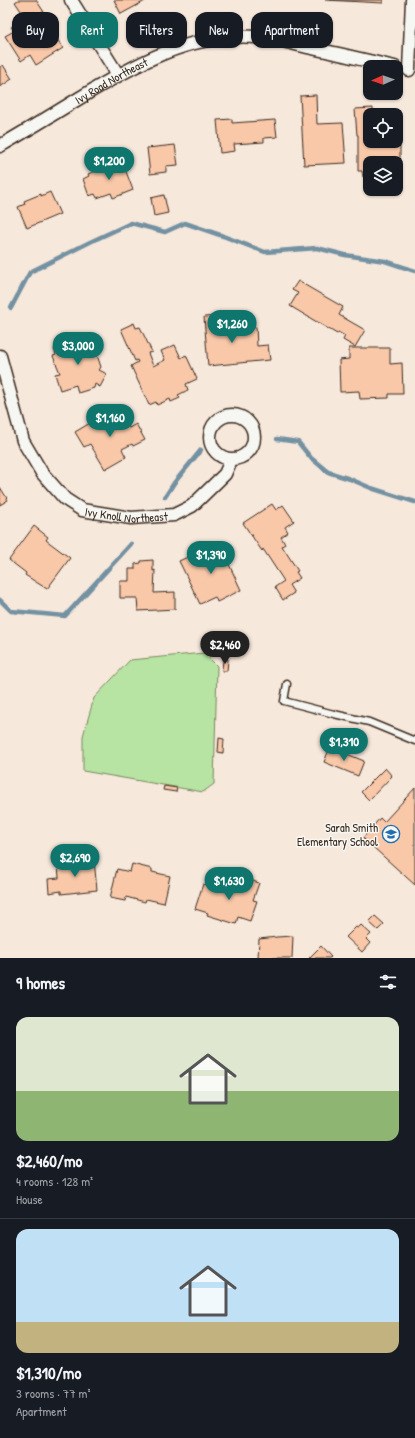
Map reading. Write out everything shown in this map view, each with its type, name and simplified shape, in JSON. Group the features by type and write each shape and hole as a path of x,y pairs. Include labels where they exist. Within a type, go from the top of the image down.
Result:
{"street":[{"path":"71,0 118,75"},
{"path":"412,0 412,71"},
{"name":"Ivy Road Northeast","path":"0,146 118,75 161,54 207,39 233,36 256,37 282,41 365,60"},
{"name":"Ivy Knoll Northeast","path":"0,356 23,441 42,473 65,499 82,510 131,518 174,515 192,506 226,474 231,460"}],"lane":[{"path":"287,684 284,701 369,722 415,741"}],"green space":[{"path":"204,653 217,666 214,784 203,792 83,771 83,736 94,698 130,660"}],"building":[{"path":"18,0 36,0 44,12 22,12 15,2"},
{"path":"114,0 144,0 145,1 121,14"},
{"path":"325,0 383,0 383,3"},
{"path":"12,32 12,47 5,36"},
{"path":"59,42 63,48 36,65 30,55 21,61 13,48 59,48"},
{"path":"3,65 12,79 0,87 0,67"},
{"path":"316,95 317,124 343,123 346,163 304,165 300,96"},
{"path":"355,109 363,109 363,148 400,148 400,156 363,156 363,177 362,171 358,171 358,135"},
{"path":"232,119 232,123 275,120 277,137 264,138 264,142 234,144 235,151 220,153 217,120"},
{"path":"175,145 178,165 166,166 166,172 150,174 147,148"},
{"path":"122,161 133,190 113,198 111,193 97,198 95,194 89,196 83,179 89,176 88,174"},
{"path":"50,192 60,214 27,228 18,207 25,204 24,201"},
{"path":"164,195 168,213 154,216 151,198"},
{"path":"298,281 343,307 339,315 365,330 355,347 343,340 345,336 338,332 337,334 290,306 298,293 292,290"},
{"path":"222,316 223,331 231,330 231,326 244,325 244,328 256,327 257,346 268,345 270,360 208,366 204,317"},
{"path":"134,323 136,328 140,327 152,352 148,353 153,366 165,360 161,351 175,345 181,358 186,355 197,379 186,384 188,390 178,395 180,398 171,402 170,399 157,405 156,402 149,405 131,366 138,362 137,360 135,361 121,329"},
{"path":"83,336 86,346 93,343 101,367 99,370 107,374 100,387 95,384 94,388 78,393 76,385 60,390 55,374 60,373 53,356 56,355 54,349 63,347 61,342"},
{"path":"349,348 390,348 390,364 402,363 403,394 389,394 389,398 360,399 359,391 340,392 339,360 349,359"},
{"path":"112,410 119,422 124,419 129,428 136,424 145,440 133,446 132,444 122,449 126,457 105,469 90,444 84,447 75,432"},
{"path":"0,487 8,500 0,505"},
{"path":"272,504 276,510 283,505 294,521 285,527 288,532 281,537 285,544 282,546 298,571 296,572 300,578 289,585 294,593 283,600 275,587 284,581 263,549 262,551 243,523"},
{"path":"34,526 48,537 46,540 70,558 47,589 25,575 26,573 9,560"},
{"path":"219,543 241,590 217,602 215,597 200,604 179,561 192,555 193,558"},
{"path":"153,560 153,571 155,570 154,593 175,592 175,609 138,611 137,598 120,598 120,581 129,581 129,569 135,569 135,564 141,563 141,561"},
{"path":"223,659 228,659 227,671 222,671"},
{"path":"219,738 224,739 223,753 218,752"},
{"path":"330,747 364,761 358,776 324,762"},
{"path":"385,768 392,776 369,800 361,792"},
{"path":"164,786 177,788 176,792 163,790"},
{"name":"Sarah Smith Elementary School","path":"415,788 415,885 363,838 380,818 384,822"},
{"path":"94,860 97,890 61,894 61,891 49,893 48,879 59,878 58,864"},
{"path":"132,864 152,869 152,872 170,876 164,903 146,899 145,902 126,897 125,901 110,898 117,869 130,872"},
{"path":"237,876 259,883 253,900 257,901 250,921 238,917 236,924 207,915 208,913 195,909 203,884 232,893"},
{"path":"375,916 384,924 378,930 369,922"},
{"path":"361,925 371,934 366,939 370,943 362,952 346,937 356,927 358,928"},
{"path":"293,936 292,958 258,958 259,939"},
{"path":"321,946 331,957 330,958 309,958"}],"waterway":[{"path":"11,308 30,272 131,223 165,232 185,223 265,252 317,248 345,255 385,261 415,271"},
{"path":"277,439 298,442 311,458 328,472 415,502"},
{"path":"165,497 174,483 201,450"},
{"path":"0,600 11,611 65,616 131,544"}],"place":[{"name":"Sarah Smith Elementary School","path":"391,834"}]}
